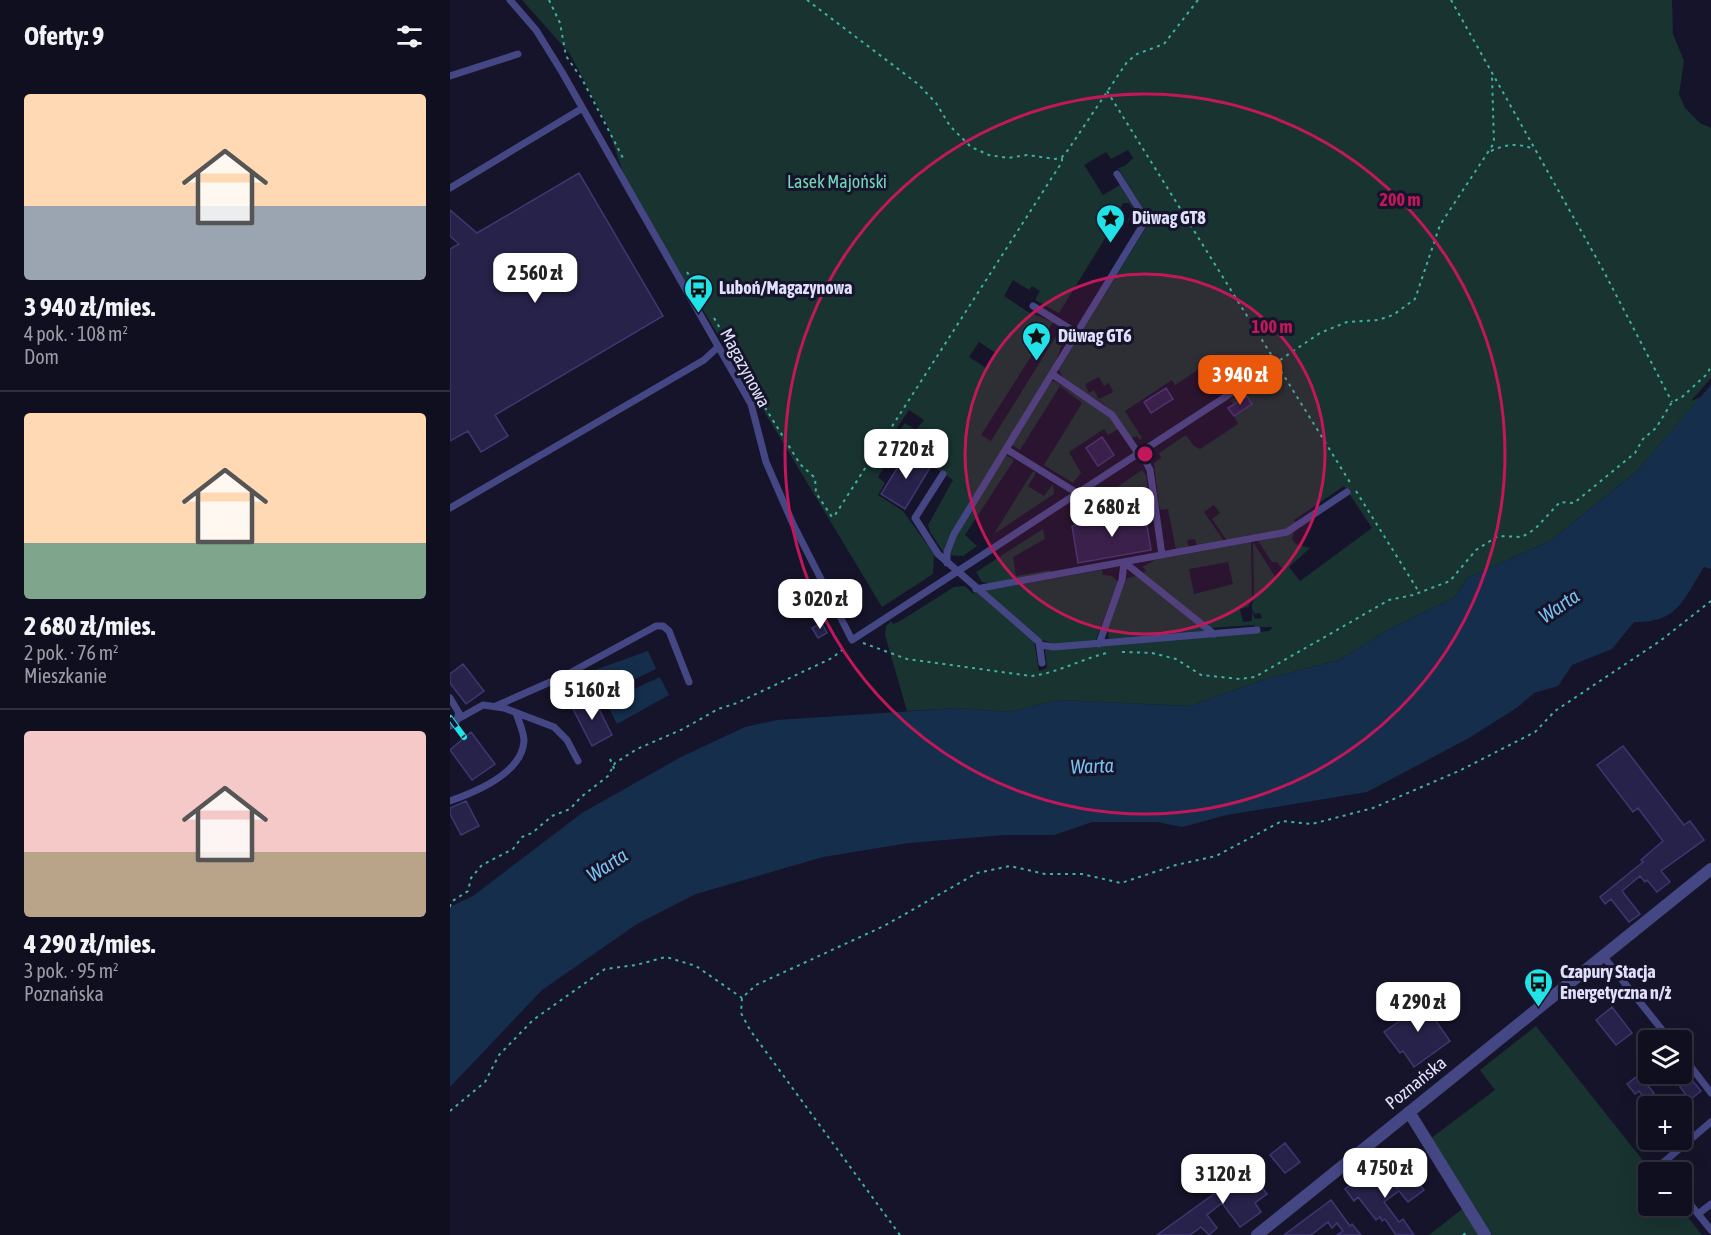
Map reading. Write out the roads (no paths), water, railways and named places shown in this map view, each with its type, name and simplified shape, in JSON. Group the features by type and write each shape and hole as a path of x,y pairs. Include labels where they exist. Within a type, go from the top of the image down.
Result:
{"street":[{"name":"Poznańska","path":"1257,1235 1711,869"},
{"path":"1409,1112 1485,1235"}],"lane":[{"name":"Magazynowa","path":"510,0 544,44 751,404 766,462 793,524 852,640 956,571"},
{"path":"450,76 518,54"},
{"path":"450,188 581,109"},
{"path":"947,563 947,552 954,534 1146,220 1117,174"},
{"path":"1033,306 1077,333"},
{"path":"450,508 704,360 717,347"},
{"path":"956,571 1273,366"},
{"path":"1052,374 1112,415 1140,452 1150,470 1162,555"},
{"path":"1006,449 1077,493"},
{"path":"943,474 915,518 938,554 1040,645 1054,647 1099,644 1257,630"},
{"path":"976,589 1287,532 1347,492"},
{"path":"1124,562 1214,634"},
{"path":"1099,644 1122,580 1124,562"},
{"path":"496,706 566,675 656,626 663,626 669,631 689,682"},
{"path":"1040,645 1042,663"},
{"path":"450,698 458,709 458,719"},
{"path":"450,726 483,705 496,706 554,727 567,740 578,761"},
{"path":"450,801 494,780 518,759 524,741 516,713"},
{"path":"1603,956 1662,1030"},
{"path":"1692,1068 1711,1093"},
{"path":"1664,1162 1711,1122"},
{"path":"1698,1214 1711,1204"},
{"path":"1692,1206 1711,1230"}],"water":[{"name":"Warta","path":"1711,385 1711,569 1704,567 1684,599 1670,614 1649,621 1634,622 1612,649 1572,665 1558,686 1534,693 1518,707 1469,738 1367,792 1227,815 1182,827 1157,822 1092,822 1054,835 1004,835 909,843 823,857 696,894 637,924 542,990 450,1087 450,907 473,896 582,813 681,757 745,727 777,720 959,708 1010,712 1059,700 1189,706 1266,679 1339,660 1390,629 1454,598 1467,578 1550,541 1636,472"},
{"path":"648,651 656,669 602,695 592,671"},
{"path":"660,677 669,695 617,724 606,702"}],"railway":[{"path":"450,718 464,737"}],"place":[{"name":"Düwag GT8","path":"1111,244"},
{"name":"Luboń/Magazynowa","path":"698,314"},
{"name":"Düwag GT6","path":"1037,362"},
{"name":"Czapury Stacja Energetyczna n/ż","path":"1539,1008"}],"park label":[{"name":"Lasek Majoński","path":"837,182"}]}
